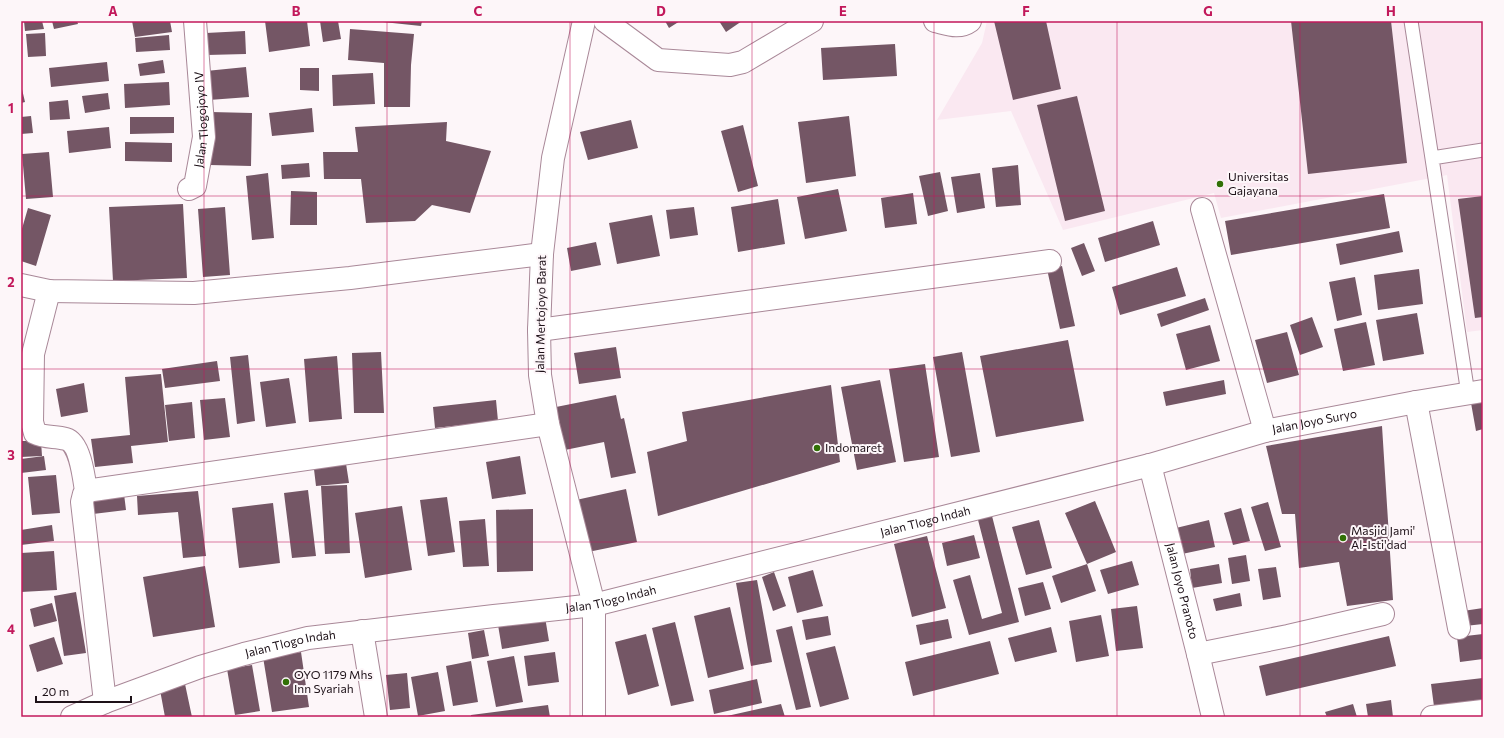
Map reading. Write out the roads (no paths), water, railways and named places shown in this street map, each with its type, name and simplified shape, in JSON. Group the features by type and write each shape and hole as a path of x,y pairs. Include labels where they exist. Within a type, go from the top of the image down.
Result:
{"street":[{"name":"Jalan Tlogojoyo IV","path":"189,189 193,188 197,182 204,137 195,21"},
{"name":"Jalan Mertojoyo Barat","path":"584,21 553,158 542,254 539,330 540,375 548,424 594,606 594,717"},
{"path":"605,21 658,60 730,65 743,62 812,21"},
{"path":"935,21 953,26 964,25 970,21"},
{"path":"1202,209 1265,431"},
{"path":"21,285 50,291 194,293 350,278 542,254"},
{"path":"539,330 1050,261"},
{"path":"50,291 33,354 32,422 35,433 41,436 67,439 73,443 76,448 86,491 82,502 90,711"},
{"name":"Jalan Joyo Suryo","path":"1150,466 1265,431 1416,402 1475,393"},
{"path":"1416,402 1459,628"},
{"path":"86,491 548,424"},
{"name":"Jalan Tlogo Indah","path":"90,711 200,667 308,638 594,606 1150,466"},
{"name":"Jalan Joyo Pranoto","path":"1150,466 1213,717"},
{"path":"1198,654 1288,636 1384,614"},
{"path":"362,631 376,717"},
{"path":"1432,717 1483,711"}],"lane":[{"path":"1410,21 1432,158 1475,393"},
{"path":"1432,158 1483,150"}],"place":[{"name":"Universitas Gajayana","path":"1220,184"},
{"name":"Indomaret","path":"817,448"},
{"name":"Masjid Jami' Al-Isti'dad","path":"1343,538"},
{"name":"OYO 1179 Mhs Inn Syariah","path":"286,682"}]}
